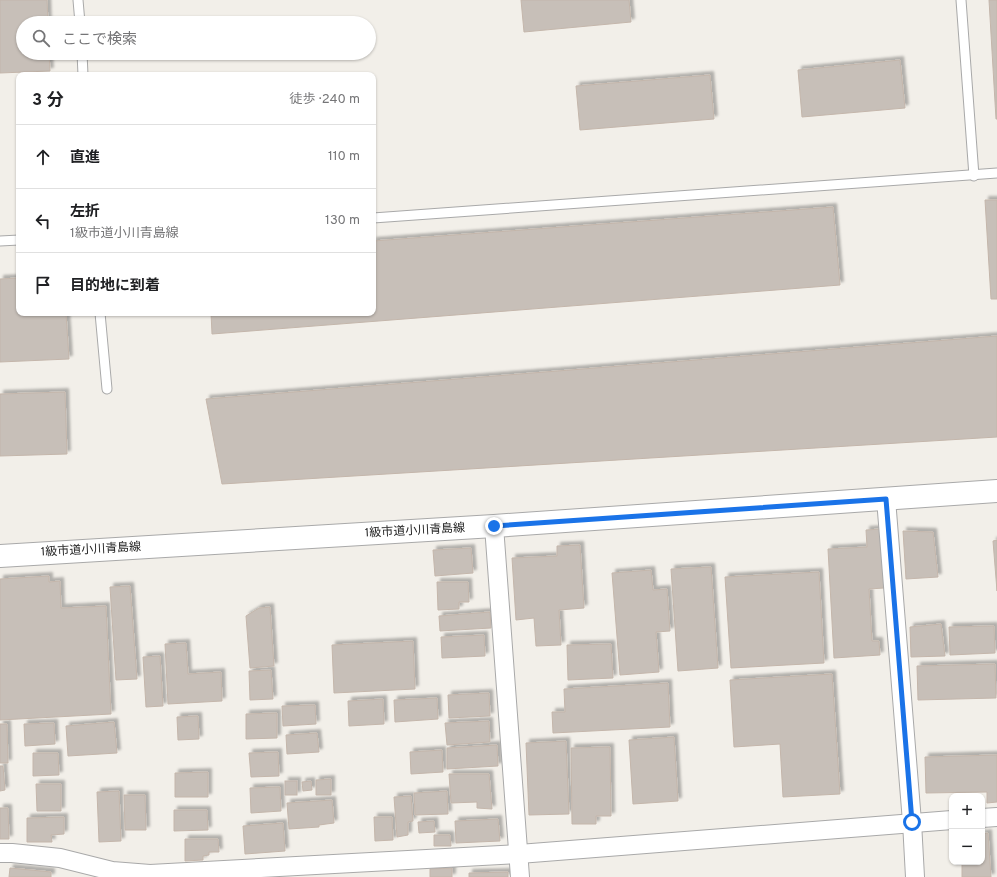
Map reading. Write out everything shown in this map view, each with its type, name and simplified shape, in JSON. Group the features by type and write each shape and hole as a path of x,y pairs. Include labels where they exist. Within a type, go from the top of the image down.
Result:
{"street":[{"name":"1級市道小川青島線","path":"0,556 494,526 997,491"},
{"path":"886,499 912,822 915,877"},
{"path":"494,526 520,877"},
{"path":"985,818 997,817"},
{"path":"0,853 60,858 112,871 150,874 519,854 949,820"}],"lane":[{"path":"78,0 79,16"},
{"path":"961,0 974,176"},
{"path":"82,60 83,72"},
{"path":"376,218 997,174"},
{"path":"0,241 16,240"},
{"path":"100,316 107,389"}],"building":[{"path":"0,0 47,0 48,16 16,16 16,60 49,60 50,71 0,73"},
{"path":"521,0 629,0 631,22 524,32"},
{"path":"989,0 997,0 997,119 996,119"},
{"path":"900,60 905,108 802,117 798,70"},
{"path":"710,75 714,119 580,130 576,86"},
{"path":"985,200 997,200 997,299 991,299"},
{"path":"833,207 840,285 212,334 211,316 376,316 376,241"},
{"path":"16,278 16,316 66,316 69,359 0,362 0,279"},
{"path":"997,336 997,437 222,484 206,399"},
{"path":"65,392 67,454 0,456 0,394"},
{"path":"881,529 884,588 869,589 872,641 879,641 880,655 834,658 828,549 867,547 866,530"},
{"path":"903,531 933,532 938,577 906,579"},
{"path":"997,540 997,591 993,541"},
{"path":"580,545 584,608 559,610 561,645 536,646 534,618 516,620 512,558 557,556 557,546"},
{"path":"471,548 473,573 435,576 433,550"},
{"path":"711,567 718,668 678,671 671,569"},
{"path":"651,570 653,590 667,589 670,631 656,632 659,672 620,675 612,573"},
{"path":"819,572 824,663 731,668 725,577"},
{"path":"49,576 49,582 60,581 61,608 106,606 111,714 0,720 0,579"},
{"path":"437,582 468,582 469,602 459,602 459,609 438,610"},
{"path":"130,586 137,679 116,680 110,587"},
{"path":"270,607 274,666 250,668 246,616 259,608"},
{"path":"490,612 491,628 440,631 439,616"},
{"path":"941,624 945,656 911,657 910,627"},
{"path":"994,626 995,653 950,655 949,627"},
{"path":"484,635 485,656 442,658 441,637"},
{"path":"413,641 415,689 334,693 332,645"},
{"path":"186,643 188,674 221,672 222,701 168,704 165,644"},
{"path":"611,644 613,678 568,680 567,645"},
{"path":"160,656 163,706 146,707 143,657"},
{"path":"995,664 996,698 918,700 917,666"},
{"path":"271,670 273,699 250,700 249,671"},
{"path":"832,674 840,794 783,797 780,744 734,747 730,680"},
{"path":"668,683 670,727 553,733 552,712 565,712 564,689"},
{"path":"489,693 490,716 449,718 448,695"},
{"path":"437,698 438,719 395,722 394,700"},
{"path":"383,699 384,724 349,726 348,701"},
{"path":"315,705 316,724 283,726 282,706"},
{"path":"277,713 277,738 246,739 246,714"},
{"path":"198,716 199,739 178,740 177,717"},
{"path":"489,721 490,742 447,745 445,723"},
{"path":"114,722 117,753 68,756 66,726"},
{"path":"54,723 55,744 25,746 24,724"},
{"path":"0,724 7,724 8,763 0,763"},
{"path":"317,733 319,752 287,754 286,735"},
{"path":"674,737 678,801 633,804 629,740"},
{"path":"566,741 569,814 529,815 526,743"},
{"path":"497,745 498,766 447,769 447,748"},
{"path":"610,747 611,816 596,816 596,824 572,824 571,748"},
{"path":"442,750 443,772 411,774 410,752"},
{"path":"278,752 279,776 251,777 249,753"},
{"path":"33,753 58,753 59,775 33,776"},
{"path":"997,755 997,802 987,803 987,792 926,793 925,757"},
{"path":"0,766 3,766 5,790 0,791"},
{"path":"208,772 208,797 175,797 175,773"},
{"path":"449,774 489,774 492,809 477,808 477,802 451,803"},
{"path":"331,779 331,795 316,795 316,780"},
{"path":"285,781 297,781 297,795 285,795"},
{"path":"311,781 312,790 303,791 302,782"},
{"path":"36,784 61,784 61,811 37,811"},
{"path":"280,787 281,811 251,813 250,788"},
{"path":"119,791 121,841 99,842 97,792"},
{"path":"447,791 448,814 415,815 414,793"},
{"path":"124,795 145,795 146,830 125,830"},
{"path":"411,796 413,821 408,822 408,835 397,837 394,797"},
{"path":"332,800 334,823 319,825 319,827 289,829 287,803"},
{"path":"0,808 8,808 9,839 0,839"},
{"path":"174,810 207,810 208,830 174,831"},
{"path":"64,817 64,834 51,835 52,842 27,842 27,818"},
{"path":"374,817 392,817 393,840 375,841"},
{"path":"498,819 500,841 456,843 455,821"},
{"path":"434,821 435,832 419,833 418,822"},
{"path":"283,823 285,851 245,854 243,826"},
{"path":"988,833 991,877 962,877 962,865 985,865 985,834"},
{"path":"434,835 450,835 451,846 434,846"},
{"path":"185,839 218,839 219,852 209,852 209,855 203,856 203,860 185,861"},
{"path":"10,868 51,872 51,877 9,877"},
{"path":"452,868 452,877 430,877 430,869"},
{"path":"508,872 508,877 469,877 469,873"}],"route":[{"path":"494,526 886,499 912,822"}]}
